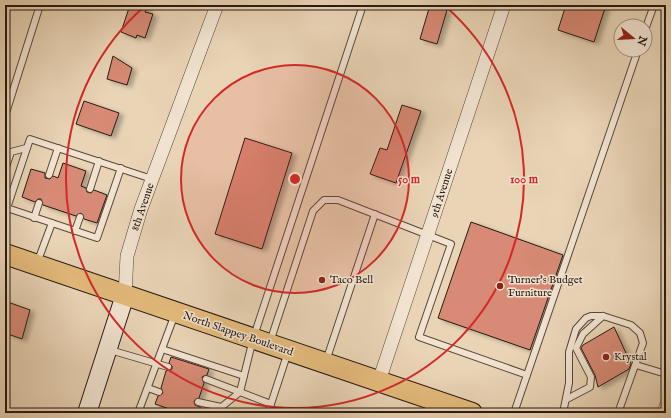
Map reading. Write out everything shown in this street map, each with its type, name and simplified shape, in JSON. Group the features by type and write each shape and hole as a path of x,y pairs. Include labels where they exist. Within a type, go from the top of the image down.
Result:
{"main road":[{"name":"North Slappey Boulevard","path":"5,254 379,381 449,409 472,413"}],"street":[{"name":"8th Avenue","path":"87,413 125,295 126,256 152,179 217,5"},
{"name":"9th Avenue","path":"379,381 504,5"},
{"path":"664,413 666,406"}],"lane":[{"path":"5,116 40,5"},
{"path":"261,341 363,5"},
{"path":"649,18 654,5"},
{"path":"514,413 635,58"},
{"path":"121,168 97,238 6,208 30,139 121,168 152,179"},
{"path":"6,167 11,152 26,148"},
{"path":"49,175 58,148"},
{"path":"90,189 99,161"},
{"path":"214,413 240,392 244,376 261,341 313,211 324,200 338,200 451,244 419,337 527,375"},
{"path":"34,218 39,203"},
{"path":"325,363 375,214"},
{"path":"75,231 80,217"},
{"path":"36,265 52,223"},
{"path":"138,413 175,312"},
{"path":"563,413 569,383 569,352 576,329 586,318 591,316 603,316 631,325 640,333 643,344 618,413"},
{"path":"567,399 590,387 591,377 576,348 583,334 603,316"},
{"path":"162,349 244,376"},
{"path":"108,350 168,367"},
{"path":"268,413 288,351"},
{"path":"636,365 666,374"},
{"path":"206,379 271,404"},
{"path":"148,388 159,392"},
{"path":"198,402 221,407"}],"building":[{"path":"130,5 148,5 145,12 153,14 145,38 137,35 136,38 121,32"},
{"path":"430,5 447,10 437,44 420,39"},
{"path":"566,5 606,5 594,42 558,30"},
{"path":"113,56 132,68 127,85 107,79"},
{"path":"84,101 119,113 111,136 76,124"},
{"path":"402,105 421,111 396,183 370,174 380,148 387,150"},
{"path":"245,138 292,153 262,249 215,234"},
{"path":"63,163 86,171 81,186 86,188 87,192 91,193 94,190 107,195 97,223 84,219 81,213 76,216 43,205 41,199 38,199 35,202 22,197 31,169 45,173 45,178 50,179 53,176 58,178"},
{"name":"Turner's Budget Furniture","path":"471,222 563,255 530,350 438,318"},
{"path":"5,301 30,310 22,339 5,333"},
{"name":"Krystal","path":"614,327 631,364 629,369 598,387 595,375 581,348 583,345"},
{"path":"171,357 209,369 207,375 202,377 204,383 199,398 194,401 195,405 200,407 204,413 181,413 155,404 158,396 163,393 161,388 166,371 172,369 172,366 169,363"}],"place":[{"name":"Taco Bell","path":"322,280"},
{"name":"Turner's Budget Furniture","path":"500,286"},
{"name":"Krystal","path":"606,357"}]}
